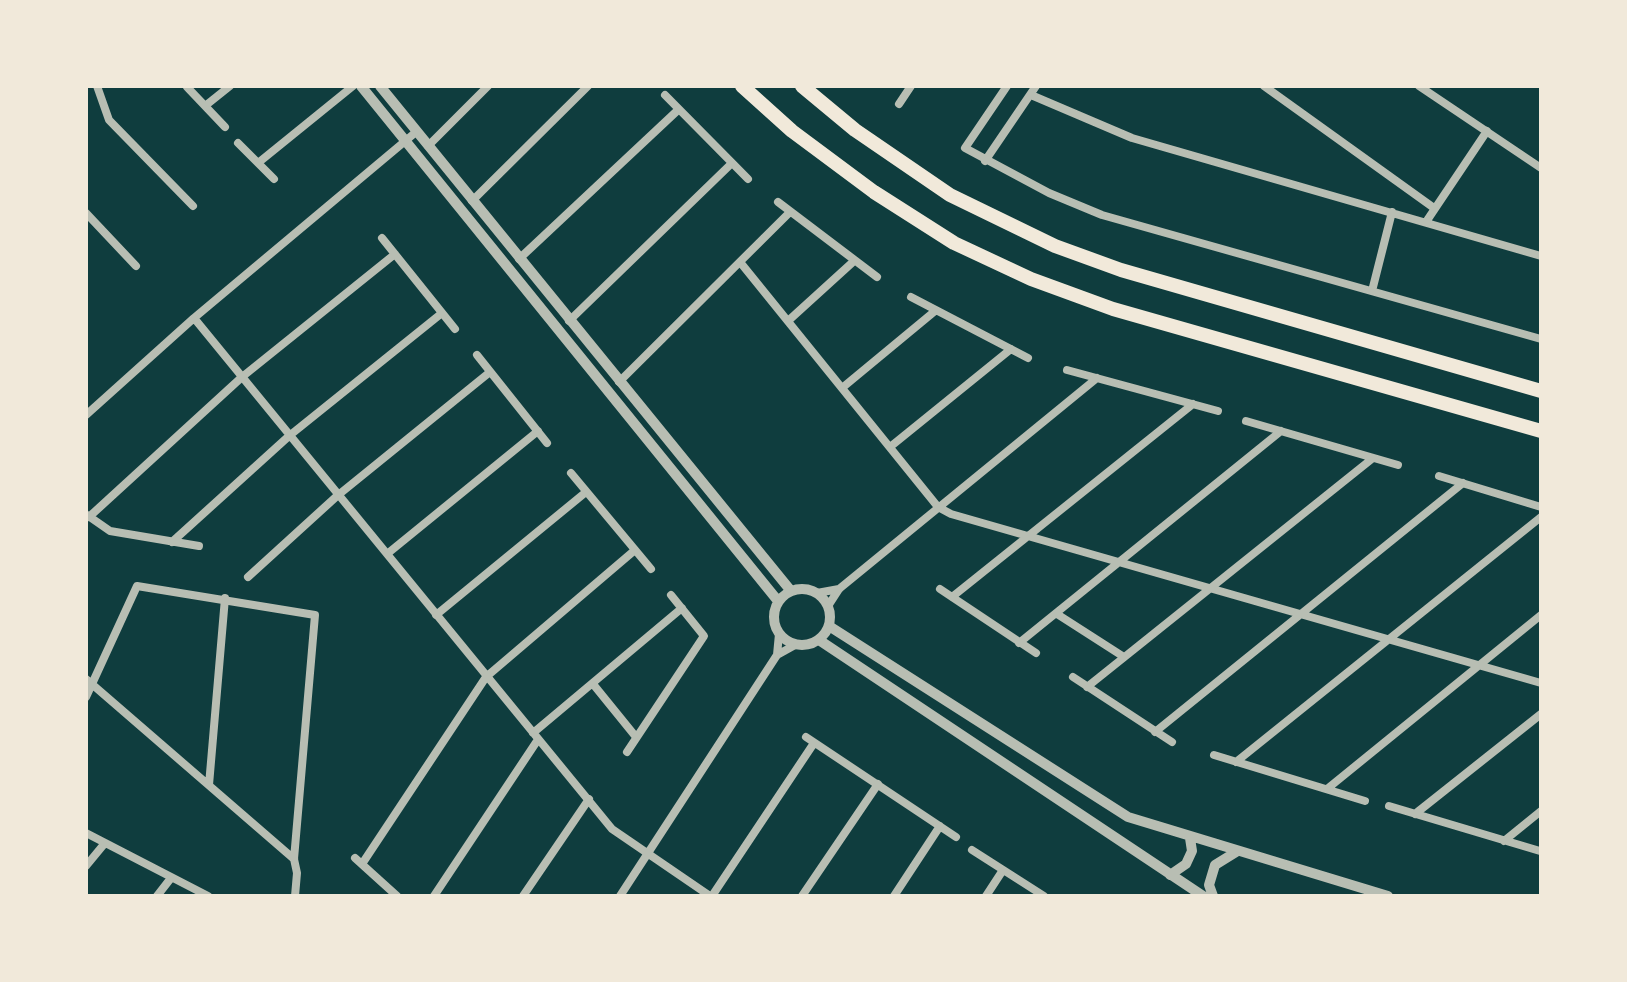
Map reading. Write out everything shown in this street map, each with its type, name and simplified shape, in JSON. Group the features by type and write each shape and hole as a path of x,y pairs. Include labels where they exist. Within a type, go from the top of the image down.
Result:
{"highway":[{"path":"742,86 792,131 874,192 954,243 1031,279 1113,309 1541,431"},
{"path":"802,86 855,130 950,195 1055,246 1121,270 1541,391"}],"street":[{"path":"97,86 109,120 193,206"},
{"path":"205,106 230,86"},
{"path":"258,163 353,86"},
{"path":"361,86 778,601"},
{"path":"380,86 791,591"},
{"path":"428,146 488,86"},
{"path":"472,201 588,86"},
{"path":"899,104 911,86"},
{"path":"1007,86 965,148 985,161 1102,215 1541,339"},
{"path":"985,161 1036,86"},
{"path":"1264,86 1434,208"},
{"path":"1419,86 1541,168"},
{"path":"187,87 225,127"},
{"path":"665,95 748,179"},
{"path":"1031,95 1132,138 1541,256"},
{"path":"519,259 678,110"},
{"path":"1426,222 1487,131"},
{"path":"86,415 194,318 416,132"},
{"path":"238,143 274,179"},
{"path":"569,321 731,164"},
{"path":"778,202 877,277"},
{"path":"619,382 790,212"},
{"path":"1372,291 1392,212"},
{"path":"86,213 136,266"},
{"path":"382,238 455,329"},
{"path":"199,546 110,531 88,516 242,377 395,254"},
{"path":"788,321 854,261"},
{"path":"740,262 938,507 951,514 1388,642 1541,683"},
{"path":"911,297 1028,358"},
{"path":"842,388 935,311"},
{"path":"172,542 289,436 442,313"},
{"path":"194,318 612,829 647,855 711,896 814,743"},
{"path":"890,447 1011,349"},
{"path":"477,355 547,443"},
{"path":"1067,370 1218,411"},
{"path":"248,577 337,496 490,372"},
{"path":"777,655 795,645 819,640 829,626 828,606 839,589 1097,378"},
{"path":"952,597 1193,404"},
{"path":"1246,421 1398,465"},
{"path":"387,554 538,431"},
{"path":"1019,643 1281,431"},
{"path":"1087,687 1373,458"},
{"path":"571,473 651,569"},
{"path":"1439,476 1541,507"},
{"path":"1155,732 1463,483"},
{"path":"436,615 586,492"},
{"path":"1236,762 1541,517"},
{"path":"397,896 358,861 486,677 635,550"},
{"path":"86,697 89,682 137,586 315,615 294,859 297,873 295,896"},
{"path":"620,896 777,655 779,634 773,618 778,601 799,589 817,593 839,589"},
{"path":"940,589 1036,653"},
{"path":"817,593 828,606"},
{"path":"627,752 704,636 671,595"},
{"path":"209,785 225,598"},
{"path":"434,896 535,737 682,608"},
{"path":"1057,614 1124,657"},
{"path":"1327,789 1541,615"},
{"path":"829,626 1128,817 1388,896"},
{"path":"779,634 795,645"},
{"path":"819,640 1203,896"},
{"path":"1073,677 1172,742"},
{"path":"89,682 294,859"},
{"path":"593,684 636,737"},
{"path":"1415,814 1541,714"},
{"path":"806,737 956,837"},
{"path":"1214,755 1365,801"},
{"path":"802,896 878,784"},
{"path":"523,896 589,799"},
{"path":"1389,806 1540,851"},
{"path":"1504,841 1541,811"},
{"path":"894,896 940,826"},
{"path":"86,833 208,896"},
{"path":"1170,875 1186,864 1192,851 1190,838"},
{"path":"86,866 105,843"},
{"path":"972,850 1044,896"},
{"path":"1213,896 1209,885 1215,865 1236,852"},
{"path":"986,896 1003,870"},
{"path":"157,896 171,878"}]}
